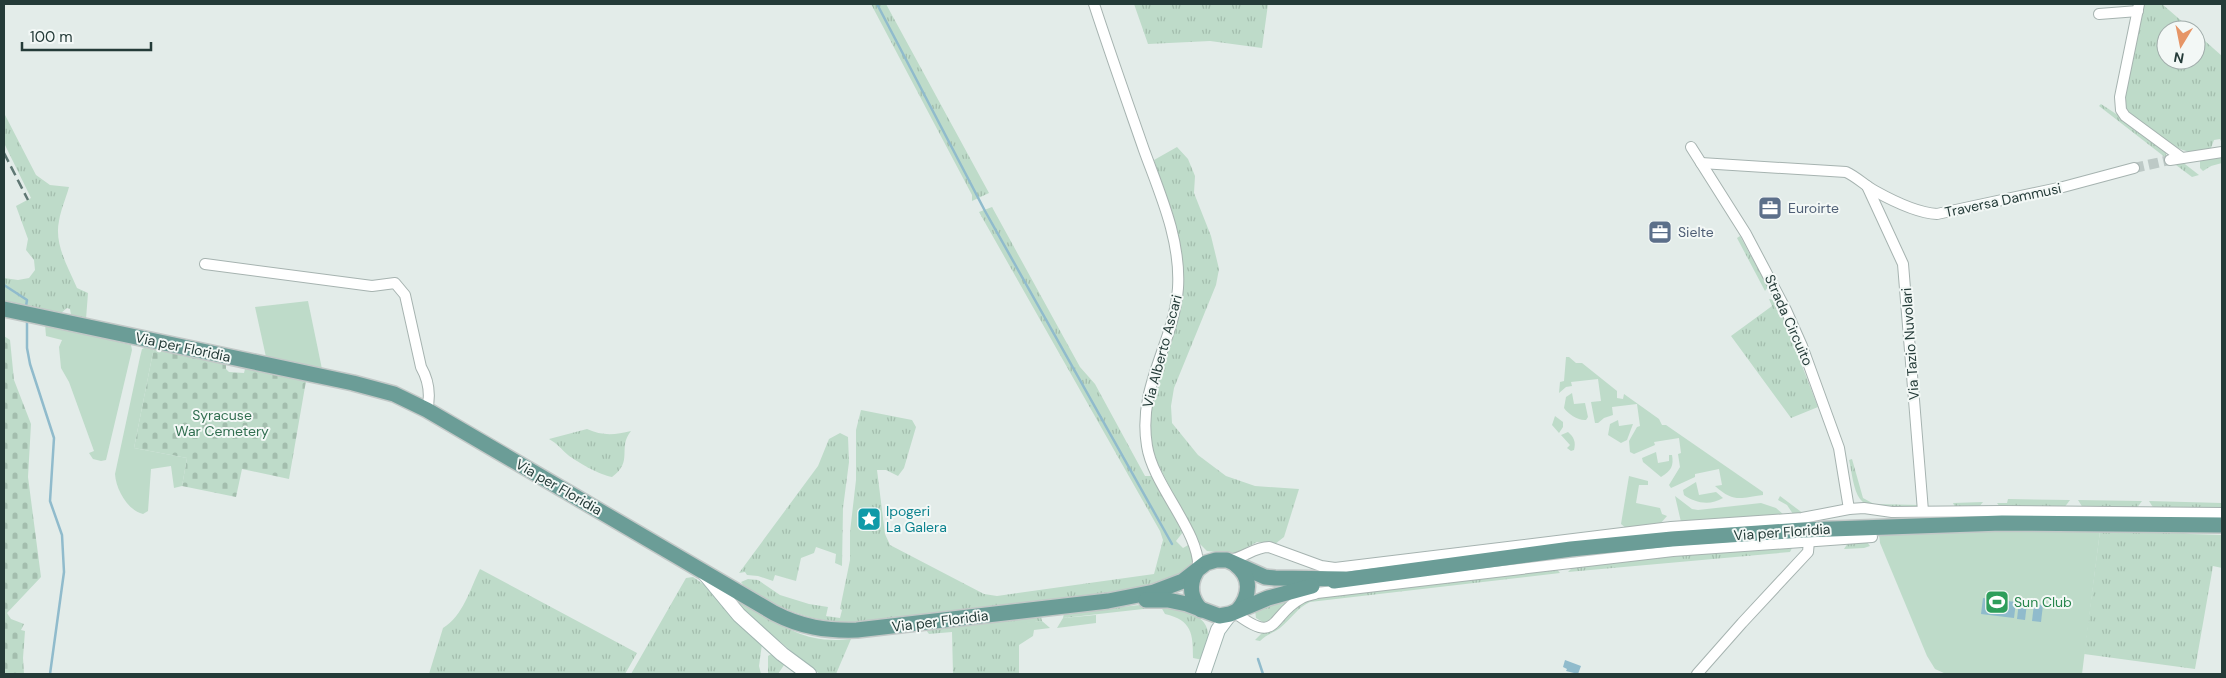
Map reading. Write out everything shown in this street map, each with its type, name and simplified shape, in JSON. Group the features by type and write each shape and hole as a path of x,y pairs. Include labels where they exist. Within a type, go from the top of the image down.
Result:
{"main road":[{"name":"Via per Floridia","path":"4,309 379,389 427,410 786,620 803,626 825,630 866,629 1108,601"},
{"name":"Via per Floridia","path":"1344,579 1580,548 1672,539 1803,530 2002,523 2222,525"},
{"path":"1108,601 1154,592 1183,581 1206,563 1225,561 1247,574 1284,580 1344,579"},
{"path":"1197,571 1192,582 1191,592 1195,602 1212,623 1214,642"},
{"path":"703,572 739,615 782,654 809,674"},
{"path":"1204,674 1218,630 1247,596 1247,574"},
{"path":"1108,601 1168,600 1219,616 1282,593 1344,579"}],"street":[{"name":"Via Alberto Ascari","path":"1094,4 1173,232 1178,288 1174,315 1148,393 1144,421 1146,444 1152,464 1197,550"},
{"path":"2099,14 2139,7 2120,98 2121,110 2125,116 2182,158"},
{"name":"Strada Circuito","path":"1691,147 1777,289 1802,346 1839,448 1849,509"},
{"path":"2170,160 2222,152"},
{"name":"Traversa Dammusi","path":"1701,163 1846,172 1866,186 1905,205 1937,214 2063,187 2134,168"},
{"name":"Via Tazio Nuvolari","path":"1866,186 1903,264 1923,511"},
{"path":"205,264 372,286 395,283 404,295 421,367 426,375 430,397 427,410"},
{"path":"1197,550 1205,556 1225,561 1240,559 1254,550 1269,546 1321,566 1334,568 1671,527 1802,518 1864,508 1892,512 2222,513"},
{"path":"1234,612 1250,625 1266,628 1273,626 1303,597 1318,593 1673,551 1872,537"},
{"path":"1697,674 1808,552 1809,541"},
{"path":"1197,550 1197,571"},
{"path":"1247,574 1254,550"}],"green space":[{"path":"871,4 886,4 989,193 972,201 972,195"},
{"path":"1134,4 1268,4 1262,48 1210,41 1148,44"},
{"path":"2143,4 2162,4 2180,20 2156,20 2156,70 2206,70 2206,42 2222,56 2222,143 2220,139 2214,140 2211,148 2195,152 2174,146 2143,125 2127,109 2123,102"},
{"path":"2101,104 2148,135 2166,151 2166,158 2099,106"},
{"path":"4,113 36,175 50,185 69,187 60,217 58,238 77,288 88,293 86,319 71,315 70,309 67,308 61,313 4,301 4,278 18,280 29,278 35,270 34,260 26,250 28,239 16,206 31,198 4,143"},
{"path":"1177,147 1188,159 1195,176 1194,193 1211,236 1219,269 1216,285 1174,388 1171,406 1172,423 1198,455 1226,476 1255,486 1299,489 1284,537 1275,544 1257,542 1235,554 1207,551 1196,540 1158,464 1151,444 1152,393 1178,316 1183,287 1180,243 1154,160"},
{"path":"2222,154 2222,163 2211,166 2203,171 2200,168 2200,158"},
{"path":"2181,161 2199,175 2192,177 2172,162"},
{"path":"992,207 1080,367 1095,384 1145,476 1152,476 1183,532 1176,541 1183,548 1190,544 1193,562 1191,566 1162,587 865,622 831,621 802,615 774,604 745,587 741,582 748,579 758,580 780,595 809,604 828,607 826,616 840,618 842,610 840,609 850,560 850,532 856,480 856,430 861,410 912,420 916,427 904,468 898,476 886,470 877,470 885,534 890,545 984,594 997,596 1154,574 1163,540 1160,531 979,212"},
{"path":"1740,236 1768,287 1765,291 1737,238"},
{"path":"1769,299 1774,300 1782,314 1818,407 1791,418 1731,336 1772,306"},
{"path":"308,301 322,369 266,357 255,307"},
{"path":"45,324 131,345 132,350 106,460 93,459 89,453 94,451 69,382 61,368 59,347 62,340 46,336"},
{"path":"4,336 10,340 14,380 31,424 28,477 41,577 7,613 11,619 24,624 21,630 25,631 24,674 4,674"},
{"path":"148,346 154,347 134,448 187,458 182,486 174,488 171,466 151,469 148,511 143,514 127,504 120,492 115,474 142,349"},
{"name":"Syracuse War Cemetery","path":"154,347 226,364 226,369 229,372 244,373 245,369 306,381 289,479 242,469 236,497 182,486 187,458 134,448"},
{"path":"1566,357 1569,357 1576,363 1582,363 1617,391 1617,398 1623,399 1624,394 1659,419 1662,425 1666,425 1763,492 1763,495 1738,498 1727,495 1715,486 1722,485 1719,469 1695,474 1695,477 1671,488 1669,485 1680,467 1678,454 1681,453 1679,438 1654,442 1655,445 1634,454 1630,452 1629,441 1637,427 1640,426 1637,404 1612,407 1613,415 1595,423 1591,402 1601,401 1598,379 1571,382 1572,386 1566,387 1559,393 1560,382 1564,381"},
{"path":"1572,393 1574,404 1585,403 1588,417 1586,420 1574,417 1564,408 1566,397"},
{"path":"1555,416 1563,422 1563,427 1559,433 1552,425"},
{"path":"1618,420 1619,426 1633,424 1627,440 1621,443 1608,435 1610,424"},
{"path":"587,429 609,434 631,431 625,443 622,465 619,471 612,477 595,471 577,461 549,439"},
{"path":"1568,432 1575,442 1574,450 1571,451 1567,448 1570,445 1561,435"},
{"path":"840,433 848,437 849,462 843,508 842,566 835,563 836,554 816,547 814,553 801,558 796,581 775,575 773,581 747,575 745,572 739,573 818,466 829,439"},
{"path":"1656,452 1658,463 1669,461 1669,455 1672,455 1673,462 1671,468 1661,477 1643,462 1642,458"},
{"path":"1852,459 1863,498 1874,504 1919,505 1918,507 1879,508 1865,503 1860,499 1854,486 1849,460"},
{"path":"1629,476 1648,481 1648,485 1639,485 1636,503 1660,508 1662,514 1667,516 1660,524 1626,528 1621,524"},
{"path":"1696,482 1699,495 1716,492 1723,498 1708,503 1693,500 1684,495 1683,490"},
{"path":"1675,496 1692,509 1698,510 1761,503 1776,508 1784,515 1681,522"},
{"path":"1780,496 1804,514 1793,514 1787,505 1778,500"},
{"path":"2008,499 2070,500 2064,508 2000,507 1997,503 2007,503"},
{"path":"2078,500 2142,501 2136,509 2083,508"},
{"path":"2149,501 2222,503 2222,507 2220,509 2154,509"},
{"path":"1983,502 1979,507 1955,507 1953,503"},
{"name":"Sun Club","path":"2001,530 2100,531 2082,674 1946,674 1935,669 1927,656 1880,543 1879,534"},
{"path":"2164,530 2191,534 2222,535 2222,568 2213,566 2195,669 2084,654 2100,531"},
{"path":"1867,542 1870,546 1844,549 1848,543"},
{"path":"1793,546 1790,552 1568,572 1575,565"},
{"path":"1556,568 1560,573 1310,602 1298,610 1280,628 1260,641 1255,640 1264,631 1279,626 1299,604 1318,597"},
{"path":"480,569 637,653 625,674 429,674 443,628 456,617"},
{"path":"693,577 706,586 734,619 762,644 759,666 761,674 631,674 686,578"},
{"path":"1303,593 1266,624 1256,618 1255,610"},
{"path":"737,600 803,635 832,640 851,639 836,674 820,674 811,668 735,603"},
{"path":"1159,603 1196,615 1206,625 1208,639 1203,660 1193,658 1191,635 1186,624 1165,614 1161,607 1063,618 1064,613"},
{"path":"1096,615 1096,623 1057,628 1063,618"},
{"path":"1041,617 1042,621 1019,624 1019,674 953,674 952,632 929,634 926,630"},
{"path":"1042,621 1050,628 1034,630 1033,636 1019,645 1019,623"},
{"path":"773,653 782,659 784,665 778,674 768,674 768,656"}],"water":[{"path":"1983,598 2016,602 2014,618 1981,614"},
{"path":"2019,602 2027,603 2025,620 2017,619"},
{"path":"2034,604 2043,605 2041,622 2032,621"},
{"path":"1565,660 1581,666 1578,674 1566,671 1567,669 1563,667"}],"waterway":[{"path":"877,4 985,211 1172,544"},
{"path":"4,285 27,300 26,306"},
{"path":"27,321 27,348 30,364 54,438 50,501 62,535 64,572 50,674"},
{"path":"1258,659 1263,674"}],"tunnel":[{"path":"2134,168 2170,160"}],"railway":[{"path":"4,153 28,200"}],"place":[{"name":"Euroirte","path":"1770,208"},
{"name":"Sielte","path":"1660,232"},
{"name":"Ipogeri La Galera","path":"869,519"},
{"name":"Sun Club","path":"1997,602"}]}
